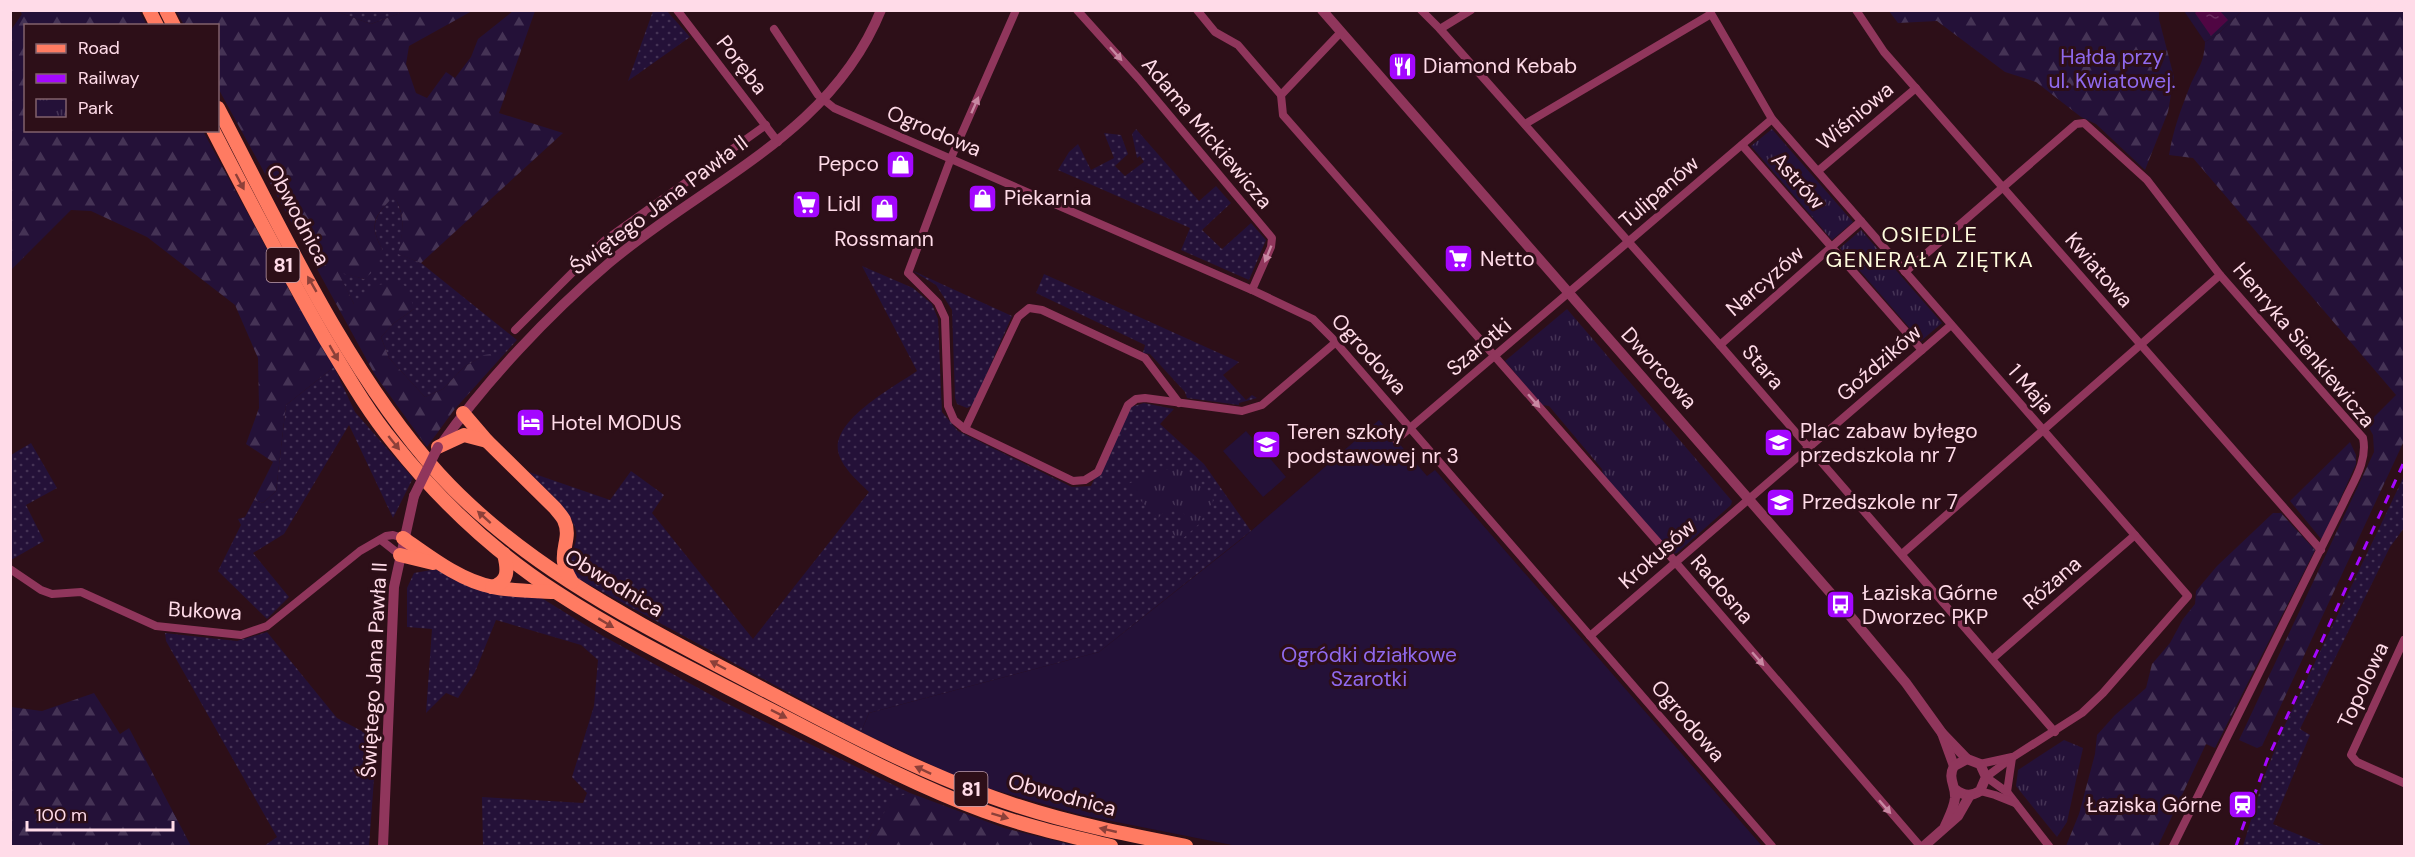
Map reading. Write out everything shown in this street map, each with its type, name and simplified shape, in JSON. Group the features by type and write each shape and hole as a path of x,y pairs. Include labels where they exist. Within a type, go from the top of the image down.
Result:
{"main road":[{"path":"149,10 156,24"},
{"path":"166,10 173,24"},
{"name":"Obwodnica","path":"219,110 310,281 378,394 437,471 486,519 529,554 574,586 627,617 927,772 980,793 1050,816 1186,846"},
{"name":"Obwodnica","path":"214,132 295,286 359,396 394,444 434,489 504,554 556,593 656,650 850,751 927,788 986,812 1111,846"},
{"path":"463,413 564,520 566,529 562,558 564,571 574,586"},
{"path":"438,447 464,435 487,441"},
{"path":"403,538 446,566 477,582 492,587 556,593"},
{"path":"529,554 545,556 554,554 564,546"},
{"path":"492,587 500,584 507,576 508,569 504,554"},
{"path":"400,555 446,566"}],"street":[{"name":"Poręba","path":"677,10 778,142"},
{"name":"Świętego Jana Pawła II","path":"383,846 394,587 414,496 438,447 463,413 550,318 610,262 778,142 823,101 857,58 881,10"},
{"path":"1016,10 951,158 908,273 938,303 945,318 948,406 954,420 965,429 1073,481 1085,480 1098,472 1128,405 1136,399 1145,398 1242,411 1262,405 1336,342"},
{"name":"Adama Mickiewicza","path":"1077,10 1139,79 1272,238 1271,247 1252,290"},
{"path":"1197,10 1215,32 1238,45 1281,95 1283,115 1495,357"},
{"name":"Dworcowa","path":"1322,10 1885,657 1942,733 1967,759"},
{"name":"Stara","path":"1421,10 1720,345 2055,732"},
{"path":"1440,29 1471,10"},
{"name":"Kwiatowa","path":"1856,10 1874,40 2321,550"},
{"path":"1525,124 1710,12"},
{"name":"1 Maja","path":"1710,12 1772,119 2188,596 2103,693 2082,713 1986,777"},
{"path":"774,29 823,101"},
{"path":"1281,95 1341,32"},
{"name":"Wiśniowa","path":"1818,171 1916,88"},
{"name":"Ogrodowa","path":"823,101 834,108 1252,290 1313,320 1336,342 1772,846"},
{"name":"Tulipanów","path":"1569,293 1772,119"},
{"name":"Henryka Sienkiewicza","path":"2003,187 2076,124 2084,123 2147,180 2220,275 2363,438 2365,452 2363,460 2321,550 2173,846"},
{"name":"Świętego Jana Pawła II","path":"515,330 604,241 766,125"},
{"name":"Astrów","path":"1742,145 1922,350"},
{"path":"1905,272 2003,187"},
{"name":"Narcyzów","path":"1720,345 1861,221"},
{"path":"1902,554 2220,275"},
{"name":"Szarotki","path":"1396,440 1569,293"},
{"path":"965,429 1017,317 1029,308 1042,310 1145,358 1179,403"},
{"name":"Goździków","path":"1748,499 1951,325"},
{"name":"Radosna","path":"1495,357 1922,846"},
{"name":"Krokusów","path":"1590,636 1748,499"},
{"name":"Bukowa","path":"10,569 41,590 52,594 81,592 156,626 241,635 267,626 360,551 393,535 403,538"},
{"name":"Różana","path":"1992,659 2135,535"},
{"path":"381,540 400,555"},
{"name":"Topolowa","path":"2404,640 2351,754 2356,762 2404,783"},
{"name":"Dworcowa","path":"1942,733 1954,766"},
{"path":"2007,792 2013,757"},
{"name":"1 Maja","path":"1980,764 2013,757"},
{"path":"2015,804 1995,795 1959,793 1950,778 1954,766 1967,759 1980,764 1986,777 2007,792 2049,846"},
{"path":"1922,846 1958,816 1986,777"},
{"path":"1945,826 1954,805 1955,789"}],"green space":[{"path":"20,11 139,11 146,24 24,24 24,132 204,132 293,297 334,367 286,405 276,491 263,503 254,500 273,462 246,444 259,408 258,358 235,305 147,237 91,211 71,210 11,270 11,30 22,14"},
{"path":"176,11 335,11 371,24 406,11 472,11 409,46 406,64 416,93 427,98 446,72 455,78 471,57 478,39 513,11 535,11 499,113 563,133 421,263 398,254 402,217 394,196 376,220 375,233 382,249 377,268 364,279 338,272 354,304 369,287 397,281 408,288 414,309 394,323 381,337 389,358 425,397 443,389 464,367 484,355 506,352 454,410 427,447 375,375 219,90 219,24 183,24"},
{"path":"335,11 406,11 371,24"},
{"path":"653,11 667,11 690,37 628,81"},
{"name":"Hałda przy ul. Kwiatowej.","path":"1889,11 2159,11 2174,77 2168,112 2145,170 2096,124 2081,117 2036,82 2005,72 1937,21 1898,23"},
{"path":"2184,11 2242,11 2218,34 2205,42"},
{"path":"2242,11 2404,11 2404,441 2262,746 2257,748 2239,740 2374,452 2373,435 2367,424 2396,395 2193,158 2169,155 2180,111 2202,61 2205,42 2218,34"},
{"path":"1136,129 1199,201 1216,186 1231,203 1202,230 1222,249 1251,223 1266,240 1249,280 1181,250 1190,228 1058,170 1069,152 1078,144 1091,170 1114,158 1104,133 1121,135 1128,154 1115,166 1125,176 1144,162 1140,156 1137,158 1132,134"},
{"path":"1772,129 1853,222 1832,240 1751,146"},
{"path":"394,195 403,224 399,254 421,263 517,340 506,352 481,357 464,367 443,389 425,397 389,358 381,337 394,323 414,309 354,304 337,271 364,279 382,249 375,233 376,220"},
{"path":"1861,230 1942,323 1921,341 1840,248"},
{"path":"862,266 913,288 932,304 938,319 942,412 958,431 1072,487 1091,486 1131,405 1144,403 1174,409 1160,424 1204,464 1251,531 1099,652 869,713 861,732 575,577 571,562 576,542 576,531 573,524 556,500 529,472 610,500 631,471 664,495 652,513 753,639 869,492 850,473 840,457 839,439 845,427 867,405 917,371"},
{"path":"911,270 1012,316 973,405 967,408 957,404 955,398 952,310 936,285"},
{"path":"1044,274 1239,362 1223,375 1246,400 1252,395 1257,398 1239,403 1239,405 1187,398 1185,392 1150,354 1143,353 1145,345 1036,293"},
{"path":"1567,309 1732,501 1731,505 1677,553 1673,554 1603,475 1602,469 1549,406 1542,405 1505,361"},
{"path":"334,367 355,412 413,478 393,518 349,425 284,534 253,553 289,597 267,619 218,571 241,525 238,519 245,517 254,500 263,503 276,491 286,405"},
{"name":"Ogródki działkowe Szarotki","path":"1379,420 1427,476 1435,470 1762,846 1237,846 1081,815 970,783 861,732 869,713 1099,652 1243,538"},
{"path":"1246,431 1286,477 1263,497 1223,451"},
{"path":"2350,442 2356,455 2356,464 2322,540 2290,501"},
{"path":"31,443 57,488 26,505 44,541 11,560 11,455"},
{"path":"1181,467 1214,500 1199,524 1179,542 1171,531 1185,515 1173,504 1158,518 1132,492 1128,484 1155,472"},
{"path":"2404,476 2404,528 2390,547 2300,729 2310,735 2273,824 2326,846 2243,846 2264,777 2284,727"},
{"path":"2273,513 2281,513 2315,550 2215,748 2206,744 2158,846 2066,846 2079,814 2095,754 2097,735 2115,715 2146,688 2152,664 2170,643 2183,619 2195,604 2196,591 2217,566"},
{"path":"437,569 497,595 540,597 603,636 724,702 910,793 893,799 864,846 483,846 482,797 583,803 587,793 572,777 594,706 598,660 581,645 496,620 475,672 458,698 446,693 426,713 432,629 407,627 407,588 414,573"},
{"path":"267,632 337,718 377,739 369,846 264,846 277,837 166,641 165,633 237,641"},
{"path":"94,693 120,734 129,728 191,846 11,846 11,707 42,711"},
{"path":"2064,740 2083,748 2067,822 2057,837 2016,786 2018,770"},
{"path":"910,793 1004,828 1077,846 864,846 893,798"}],"water":[{"path":"2198,10 2220,11 2228,20 2211,36 2195,13"}],"railway":[{"path":"2236,846 2267,760 2404,462"}],"place":[{"name":"Diamond Kebab","path":"1402,66"},
{"name":"Pepco","path":"900,164"},
{"name":"Piekarnia","path":"983,198"},
{"name":"Lidl","path":"806,204"},
{"name":"Rossmann","path":"884,208"},
{"name":"Netto","path":"1459,259"},
{"name":"Hotel MODUS","path":"530,423"},
{"name":"Plac zabaw byłego przedszkola nr 7","path":"1779,443"},
{"name":"Teren szkoły podstawowej nr 3","path":"1266,444"},
{"name":"Przedszkole nr 7","path":"1781,502"},
{"name":"Łaziska Górne Dworzec PKP","path":"1841,605"},
{"name":"Łaziska Górne","path":"2243,805"}],"district":[{"name":"OSIEDLE GENERAŁA ZIĘTKA","path":"1930,246"}]}
